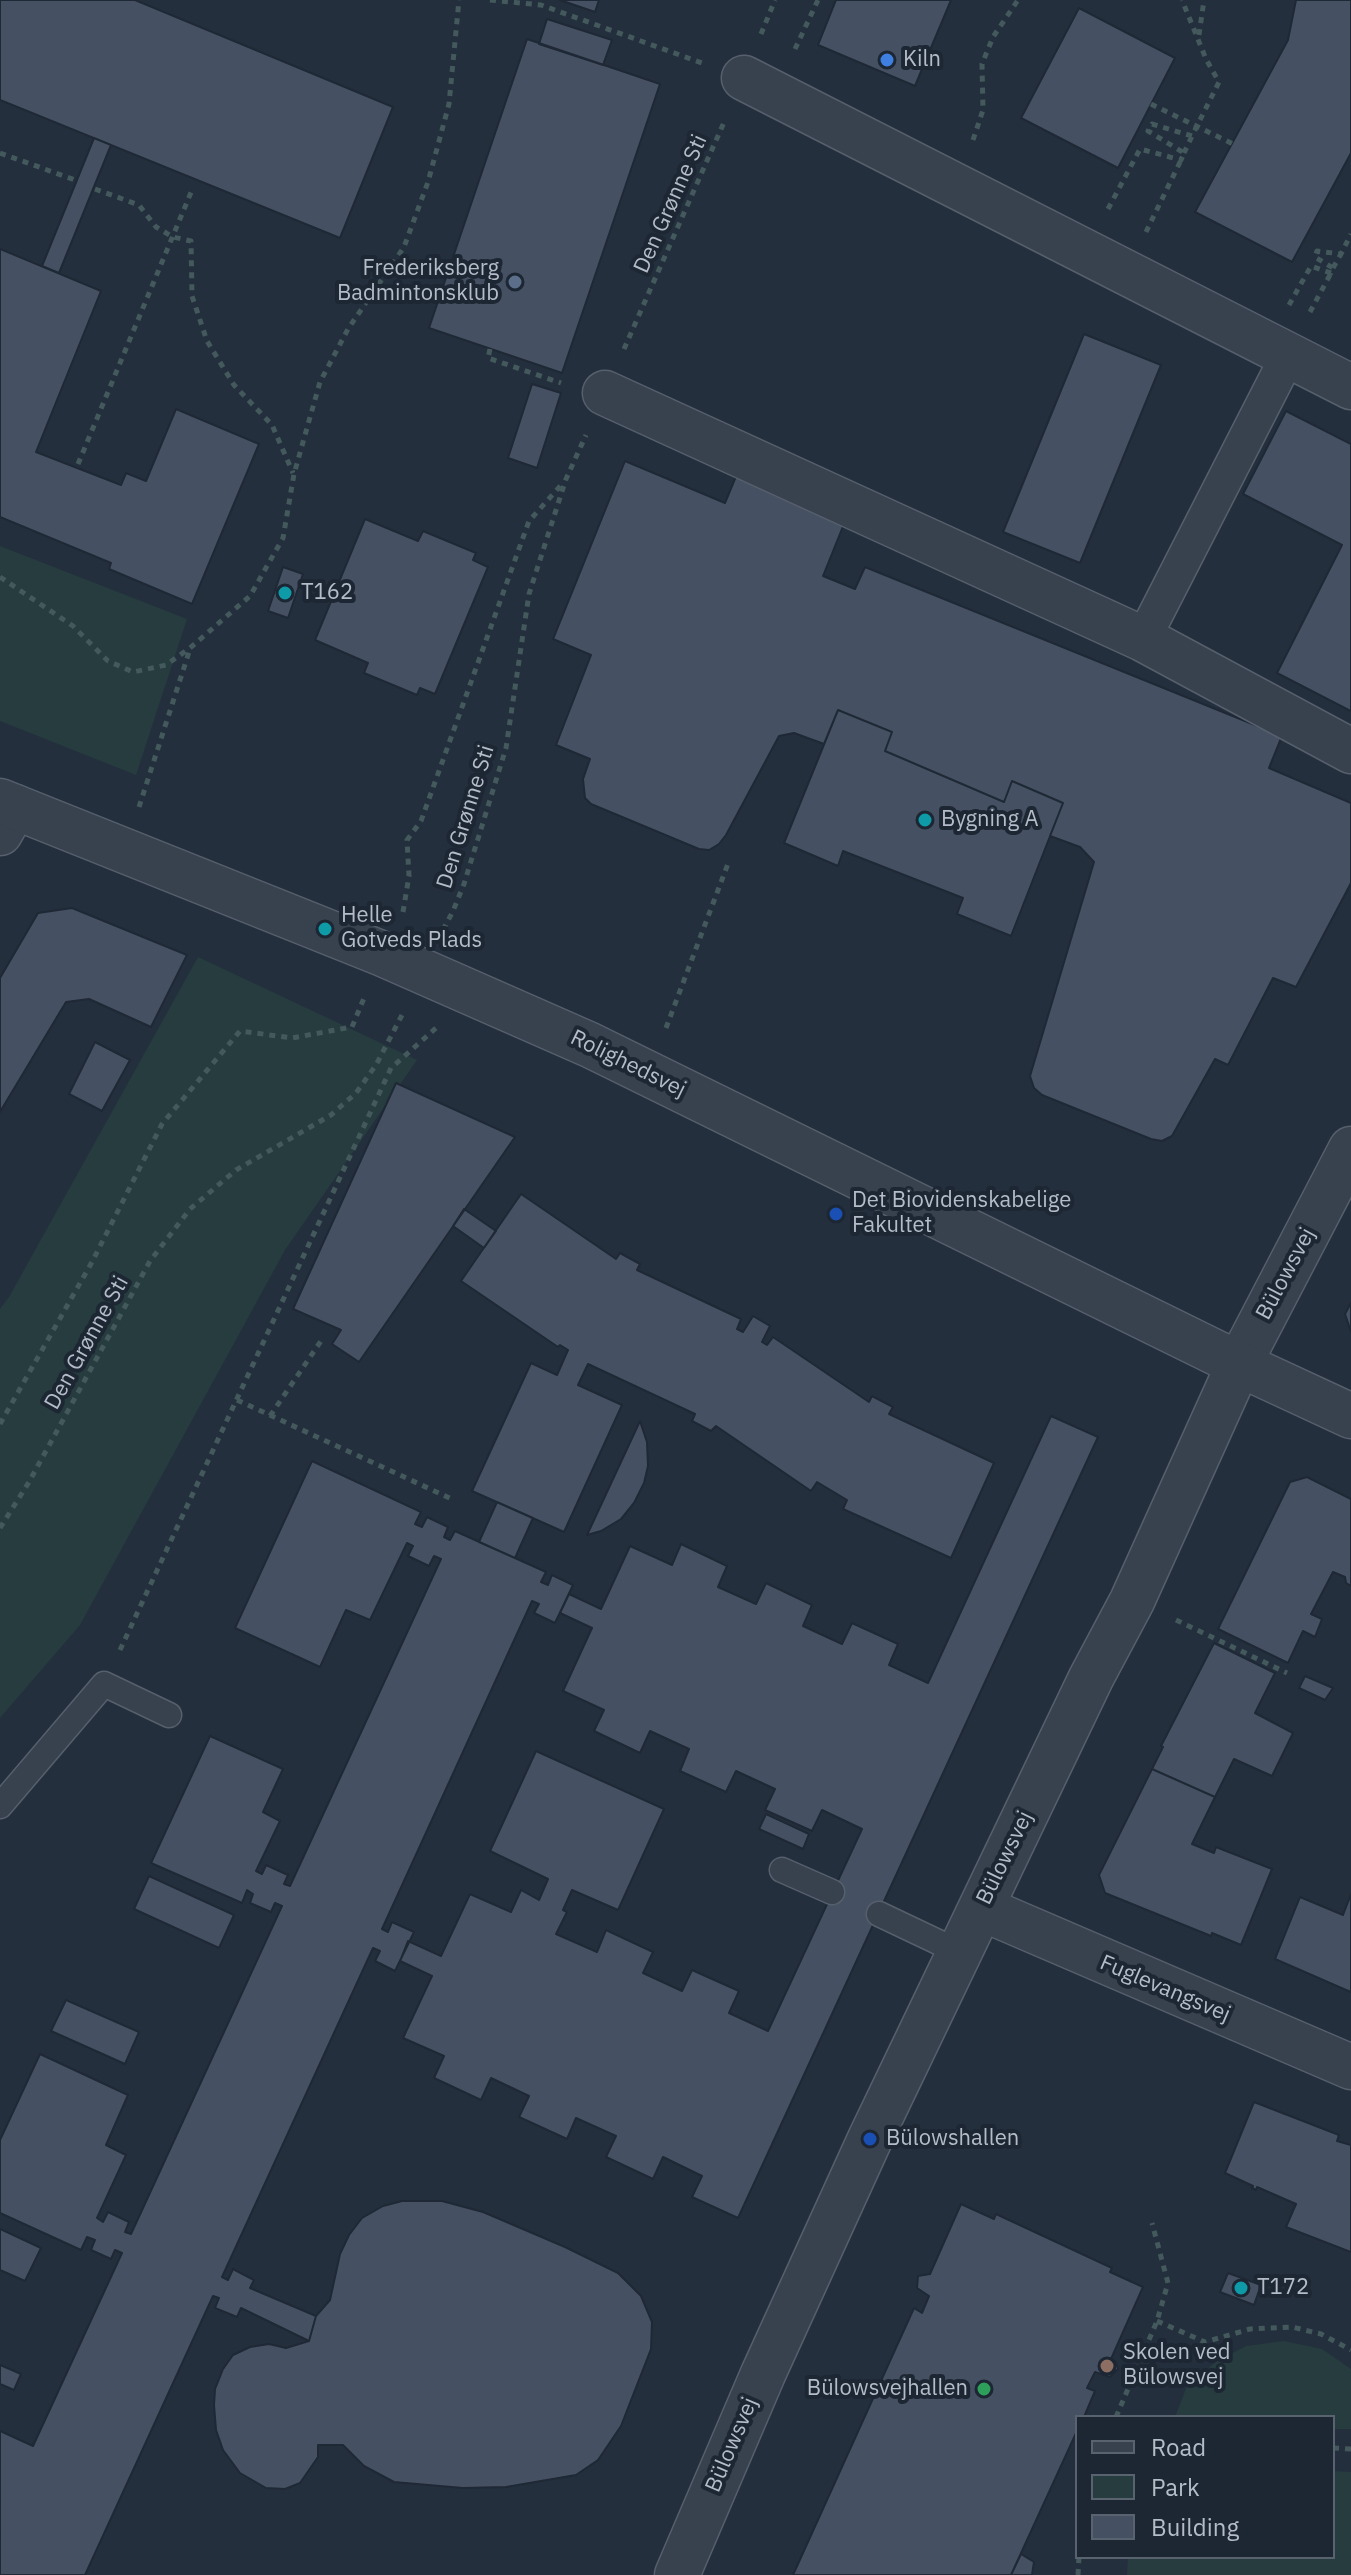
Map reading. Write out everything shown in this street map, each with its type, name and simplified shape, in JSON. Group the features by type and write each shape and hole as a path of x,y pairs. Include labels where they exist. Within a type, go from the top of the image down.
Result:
{"street":[{"path":"744,78 1351,387"},
{"path":"1143,639 1278,350"},
{"path":"605,393 1143,639 1351,751"},
{"name":"Rolighedsvej","path":"5,814 126,851 476,993 647,1073 1351,1416"},
{"name":"Bülowsvej","path":"677,2575 769,2360 959,1952 1091,1678 1132,1601 1239,1364 1351,1149"},
{"name":"Fuglevangsvej","path":"981,1908 1351,2067"}],"lane":[{"path":"0,1806 104,1684 169,1715"},
{"path":"782,1870 832,1892"},
{"path":"879,1914 959,1952"}],"path":[{"path":"0,577 73,626 108,661 133,672 166,665 250,596 283,538 294,474 320,382 348,329 404,247 428,182 449,104 459,0"},
{"path":"490,0 541,5 744,78"},
{"name":"Den Grønne Sti","path":"0,1528 29,1482 150,1261 190,1209 236,1170 331,1115 356,1093 376,1065 424,971 464,884 506,748 529,594 566,479 744,78 775,0"},
{"path":"957,186 983,110 982,64 993,37 1018,0"},
{"path":"1171,180 1219,82 1182,0"},
{"path":"1199,37 1204,0"},
{"path":"1151,104 1233,144"},
{"path":"1184,153 1148,131 1152,124 1192,136"},
{"path":"1086,252 1140,149 1181,160"},
{"path":"0,153 75,180"},
{"path":"95,189 139,205 156,227 173,237 191,241 192,296 207,341 234,385 272,425 294,474"},
{"path":"78,464 192,190"},
{"path":"1324,285 1351,234"},
{"path":"1332,270 1315,257 1317,251 1341,254"},
{"path":"1278,350 1311,266 1332,270"},
{"path":"490,349 488,358 565,385 605,393"},
{"path":"0,1424 92,1262 162,1124 240,1031 292,1038 352,1027 405,907 409,876 407,840 421,821 529,521 566,479"},
{"path":"126,851 190,648"},
{"path":"647,1073 688,974 729,861"},
{"path":"104,1684 391,1068 476,993"},
{"path":"270,1416 323,1338"},
{"path":"237,1400 454,1500"},
{"path":"1132,1601 1209,1633 1287,1673"},
{"path":"1117,2415 1157,2321 1168,2283 1152,2223"},
{"path":"1157,2321 1205,2342 1250,2329 1292,2327 1321,2334 1351,2350"}],"green space":[{"path":"0,546 187,619 136,775 0,721"},
{"path":"198,957 417,1060 285,1250 80,1625 0,1718 0,1309"},
{"path":"1284,2341 1322,2349 1351,2369 1351,2429 1335,2429 1335,2415 1176,2415 1187,2386 1217,2361 1246,2346"},
{"path":"1335,2471 1351,2472 1351,2575 1127,2575 1128,2559 1335,2559"}],"building":[{"path":"0,0 135,0 393,107 340,238 0,100"},
{"path":"560,0 599,0 595,12"},
{"path":"836,0 951,0 915,86 818,45"},
{"path":"1296,0 1351,0 1351,153 1292,262 1195,212 1288,40"},
{"path":"1079,8 1175,58 1118,168 1021,118"},
{"path":"547,19 612,40 603,65 539,44"},
{"path":"527,39 660,84 562,373 429,328"},
{"path":"94,138 111,145 59,273 42,266"},
{"path":"0,249 101,291 36,452 121,485 126,473 146,481 176,409 259,444 192,604 109,569 111,563 0,517"},
{"path":"1084,334 1161,365 1080,563 1003,532"},
{"path":"532,384 561,393 537,468 508,458"},
{"path":"1286,411 1351,444 1351,711 1277,673 1342,545 1243,494"},
{"path":"625,461 725,503 739,469 848,514 823,576 855,589 865,567 1282,736 1269,768 1351,803 1351,883 1296,987 1273,978 1228,1065 1215,1059 1172,1136 1162,1141 1151,1139 1042,1095 1034,1088 1030,1076 1094,862 1080,847 1050,836 1063,803 1012,781 1004,802 885,751 892,732 838,710 824,744 794,733 779,736 726,835 709,850 699,849 591,804 585,798 583,779 590,759 556,745 591,655 553,639"},
{"path":"365,519 418,541 423,531 476,553 473,560 488,567 435,694 420,688 417,695 364,673 368,663 315,640"},
{"name":"T162","path":"283,567 303,574 288,618 268,611"},
{"name":"Bygning A","path":"838,710 892,732 885,751 1004,802 1012,781 1063,803 1011,936 957,914 963,898 843,851 838,866 784,843"},
{"path":"72,908 187,955 151,1027 89,999 66,1002 0,1112 0,978 38,913"},
{"path":"95,1042 130,1060 102,1111 69,1094"},
{"path":"396,1083 515,1137 359,1362 332,1344 341,1330 293,1309"},
{"path":"521,1194 616,1259 620,1253 640,1264 637,1270 741,1319 737,1329 743,1332 753,1316 770,1326 762,1342 767,1345 773,1337 869,1402 872,1396 893,1407 889,1414 994,1463 951,1558 843,1509 847,1500 817,1482 811,1491 716,1426 711,1431 692,1421 695,1414 588,1364 578,1385 622,1405 564,1532 472,1491 531,1363 557,1375 568,1350 560,1345 558,1347 461,1281"},
{"path":"464,1209 496,1231 484,1248 453,1226"},
{"path":"1351,1303 1351,1332 1345,1314"},
{"path":"1051,1416 1098,1437 738,2218 692,2197 702,2176 663,2157 653,2179 606,2157 616,2136 576,2118 567,2139 519,2117 529,2096 491,2078 481,2100 434,2078 444,2056 403,2038 432,1976 400,1961 408,1941 441,1956 470,1894 511,1912 521,1890 539,1900 548,1879 490,1851 536,1751 664,1809 618,1910 572,1890 563,1910 567,1912 556,1934 597,1952 606,1930 653,1952 643,1973 682,1991 692,1970 739,1991 729,2013 768,2031 862,1829 822,1810 812,1831 765,1810 775,1789 736,1771 726,1792 680,1771 689,1749 650,1731 640,1753 594,1731 604,1710 563,1691 592,1628 560,1613 569,1594 601,1609 630,1546 672,1565 681,1544 727,1566 718,1587 756,1604 766,1583 812,1605 803,1626 842,1644 852,1623 898,1644 889,1665 928,1683"},
{"path":"640,1421 647,1442 648,1466 644,1483 621,1519 587,1535"},
{"path":"312,1461 421,1512 415,1524 422,1527 427,1517 448,1527 444,1537 450,1540 455,1531 546,1572 541,1582 548,1585 552,1575 573,1585 555,1623 534,1613 539,1604 532,1601 382,1929 388,1932 392,1922 414,1932 395,1971 375,1961 380,1951 373,1948 222,2277 228,2280 233,2269 254,2280 250,2288 316,2316 309,2341 241,2308 237,2317 215,2308 219,2298 213,2296 85,2575 0,2575 0,2431 33,2446 122,2253 115,2250 111,2259 91,2250 95,2240 87,2237 81,2250 0,2213 0,2140 40,2054 128,2095 106,2145 126,2155 97,2218 103,2222 108,2212 129,2222 125,2232 131,2234 282,1906 275,1903 271,1912 250,1903 253,1894 247,1890 242,1903 151,1863 210,1736 283,1769 263,1812 280,1821 256,1871 262,1874 266,1865 288,1875 284,1884 290,1886 441,1559 434,1556 429,1566 408,1556 413,1546 407,1543 370,1620 346,1610 320,1667 235,1628"},
{"path":"1307,1477 1351,1499 1351,1586 1346,1583 1345,1577 1333,1572 1311,1614 1322,1619 1315,1637 1303,1631 1288,1663 1218,1629 1290,1482"},
{"path":"497,1502 533,1518 515,1558 479,1542"},
{"path":"1214,1643 1275,1673 1255,1713 1293,1733 1272,1776 1234,1759 1215,1797 1152,1769"},
{"path":"1305,1676 1333,1688 1325,1700 1299,1688"},
{"path":"1152,1769 1215,1797 1192,1844 1214,1853 1216,1847 1272,1869 1241,1945 1105,1893 1099,1875"},
{"path":"766,1814 809,1834 803,1849 759,1829"},
{"path":"149,1876 234,1915 219,1948 134,1909"},
{"path":"1351,1894 1351,1992 1275,1959 1300,1897 1343,1915"},
{"path":"66,2000 139,2032 125,2064 51,2031"},
{"path":"1254,2102 1339,2135 1337,2141 1351,2145 1351,2252 1286,2227 1296,2204 1257,2187 1256,2190 1225,2173"},
{"path":"402,2201 442,2201 483,2212 618,2273 641,2296 652,2322 651,2349 621,2426 598,2460 576,2475 506,2487 463,2488 394,2482 364,2466 343,2445 318,2445 318,2457 300,2483 285,2489 266,2488 240,2473 223,2450 216,2430 215,2389 223,2369 233,2355 250,2347 269,2344 286,2348 309,2341 316,2316 330,2300 340,2254 349,2235 362,2218 383,2206"},
{"name":"Bülowsvejhallen","path":"961,2204 994,2219 996,2214 1112,2268 1110,2272 1143,2287 1111,2359 1118,2369 1110,2377 1095,2372 1087,2388 1095,2391 1085,2415 1075,2415 1075,2435 1011,2575 793,2575 914,2308 922,2313 929,2296 917,2288 918,2276 930,2274"},
{"path":"0,2229 41,2248 25,2281 0,2270"},
{"name":"T172","path":"1228,2273 1261,2285 1254,2305 1220,2292"},
{"path":"0,2365 21,2374 14,2390 0,2384"},
{"path":"1021,2554 1034,2562 1032,2575 1011,2575"}],"place":[{"name":"Kiln","path":"887,60"},
{"name":"Frederiksberg Badmintonsklub","path":"515,282"},
{"name":"T162","path":"285,593"},
{"name":"Bygning A","path":"925,820"},
{"name":"Helle Gotveds Plads","path":"325,929"},
{"name":"Det Biovidenskabelige Fakultet","path":"836,1214"},
{"name":"Bülowshallen","path":"870,2139"},
{"name":"T172","path":"1241,2288"},
{"name":"Skolen ved Bülowsvej","path":"1107,2366"},
{"name":"Bülowsvejhallen","path":"984,2389"}]}
